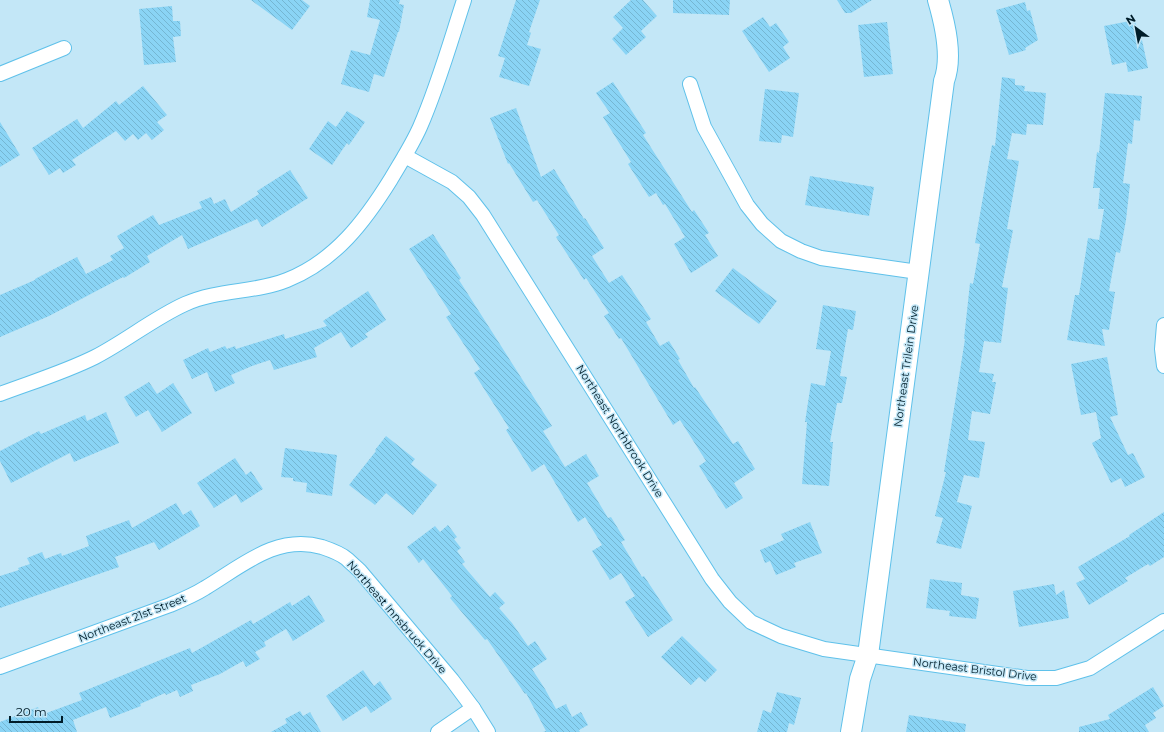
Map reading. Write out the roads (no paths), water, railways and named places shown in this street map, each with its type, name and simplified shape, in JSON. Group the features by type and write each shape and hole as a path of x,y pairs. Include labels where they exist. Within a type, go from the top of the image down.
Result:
{"street":[{"path":"0,394 94,357 186,303 212,295 265,287 287,280 309,270 329,256 351,235 377,202 405,156 420,127 439,76 464,0"},
{"name":"Northeast Trilein Drive","path":"851,732 860,679 868,655 918,272 946,75 948,50 945,23 938,0"},
{"path":"0,74 64,48"},
{"path":"690,84 704,127 747,206 762,224 781,240 801,251 821,258 918,272"},
{"name":"Northeast Northbrook Drive","path":"405,156 452,182 469,197 483,216 712,578 730,602 751,622 781,636 824,649 868,655"},
{"path":"1164,325 1162,348 1164,366"},
{"name":"Northeast Innsbruck Drive","path":"258,555 276,547 295,544 313,544 346,558 360,571 452,680 473,708 488,732"},
{"name":"Northeast 21st Street","path":"0,667 181,600 206,588 258,555"},
{"name":"Northeast Bristol Drive","path":"868,655 1027,678 1056,678 1090,668 1164,621"},
{"path":"438,732 473,708"}]}
